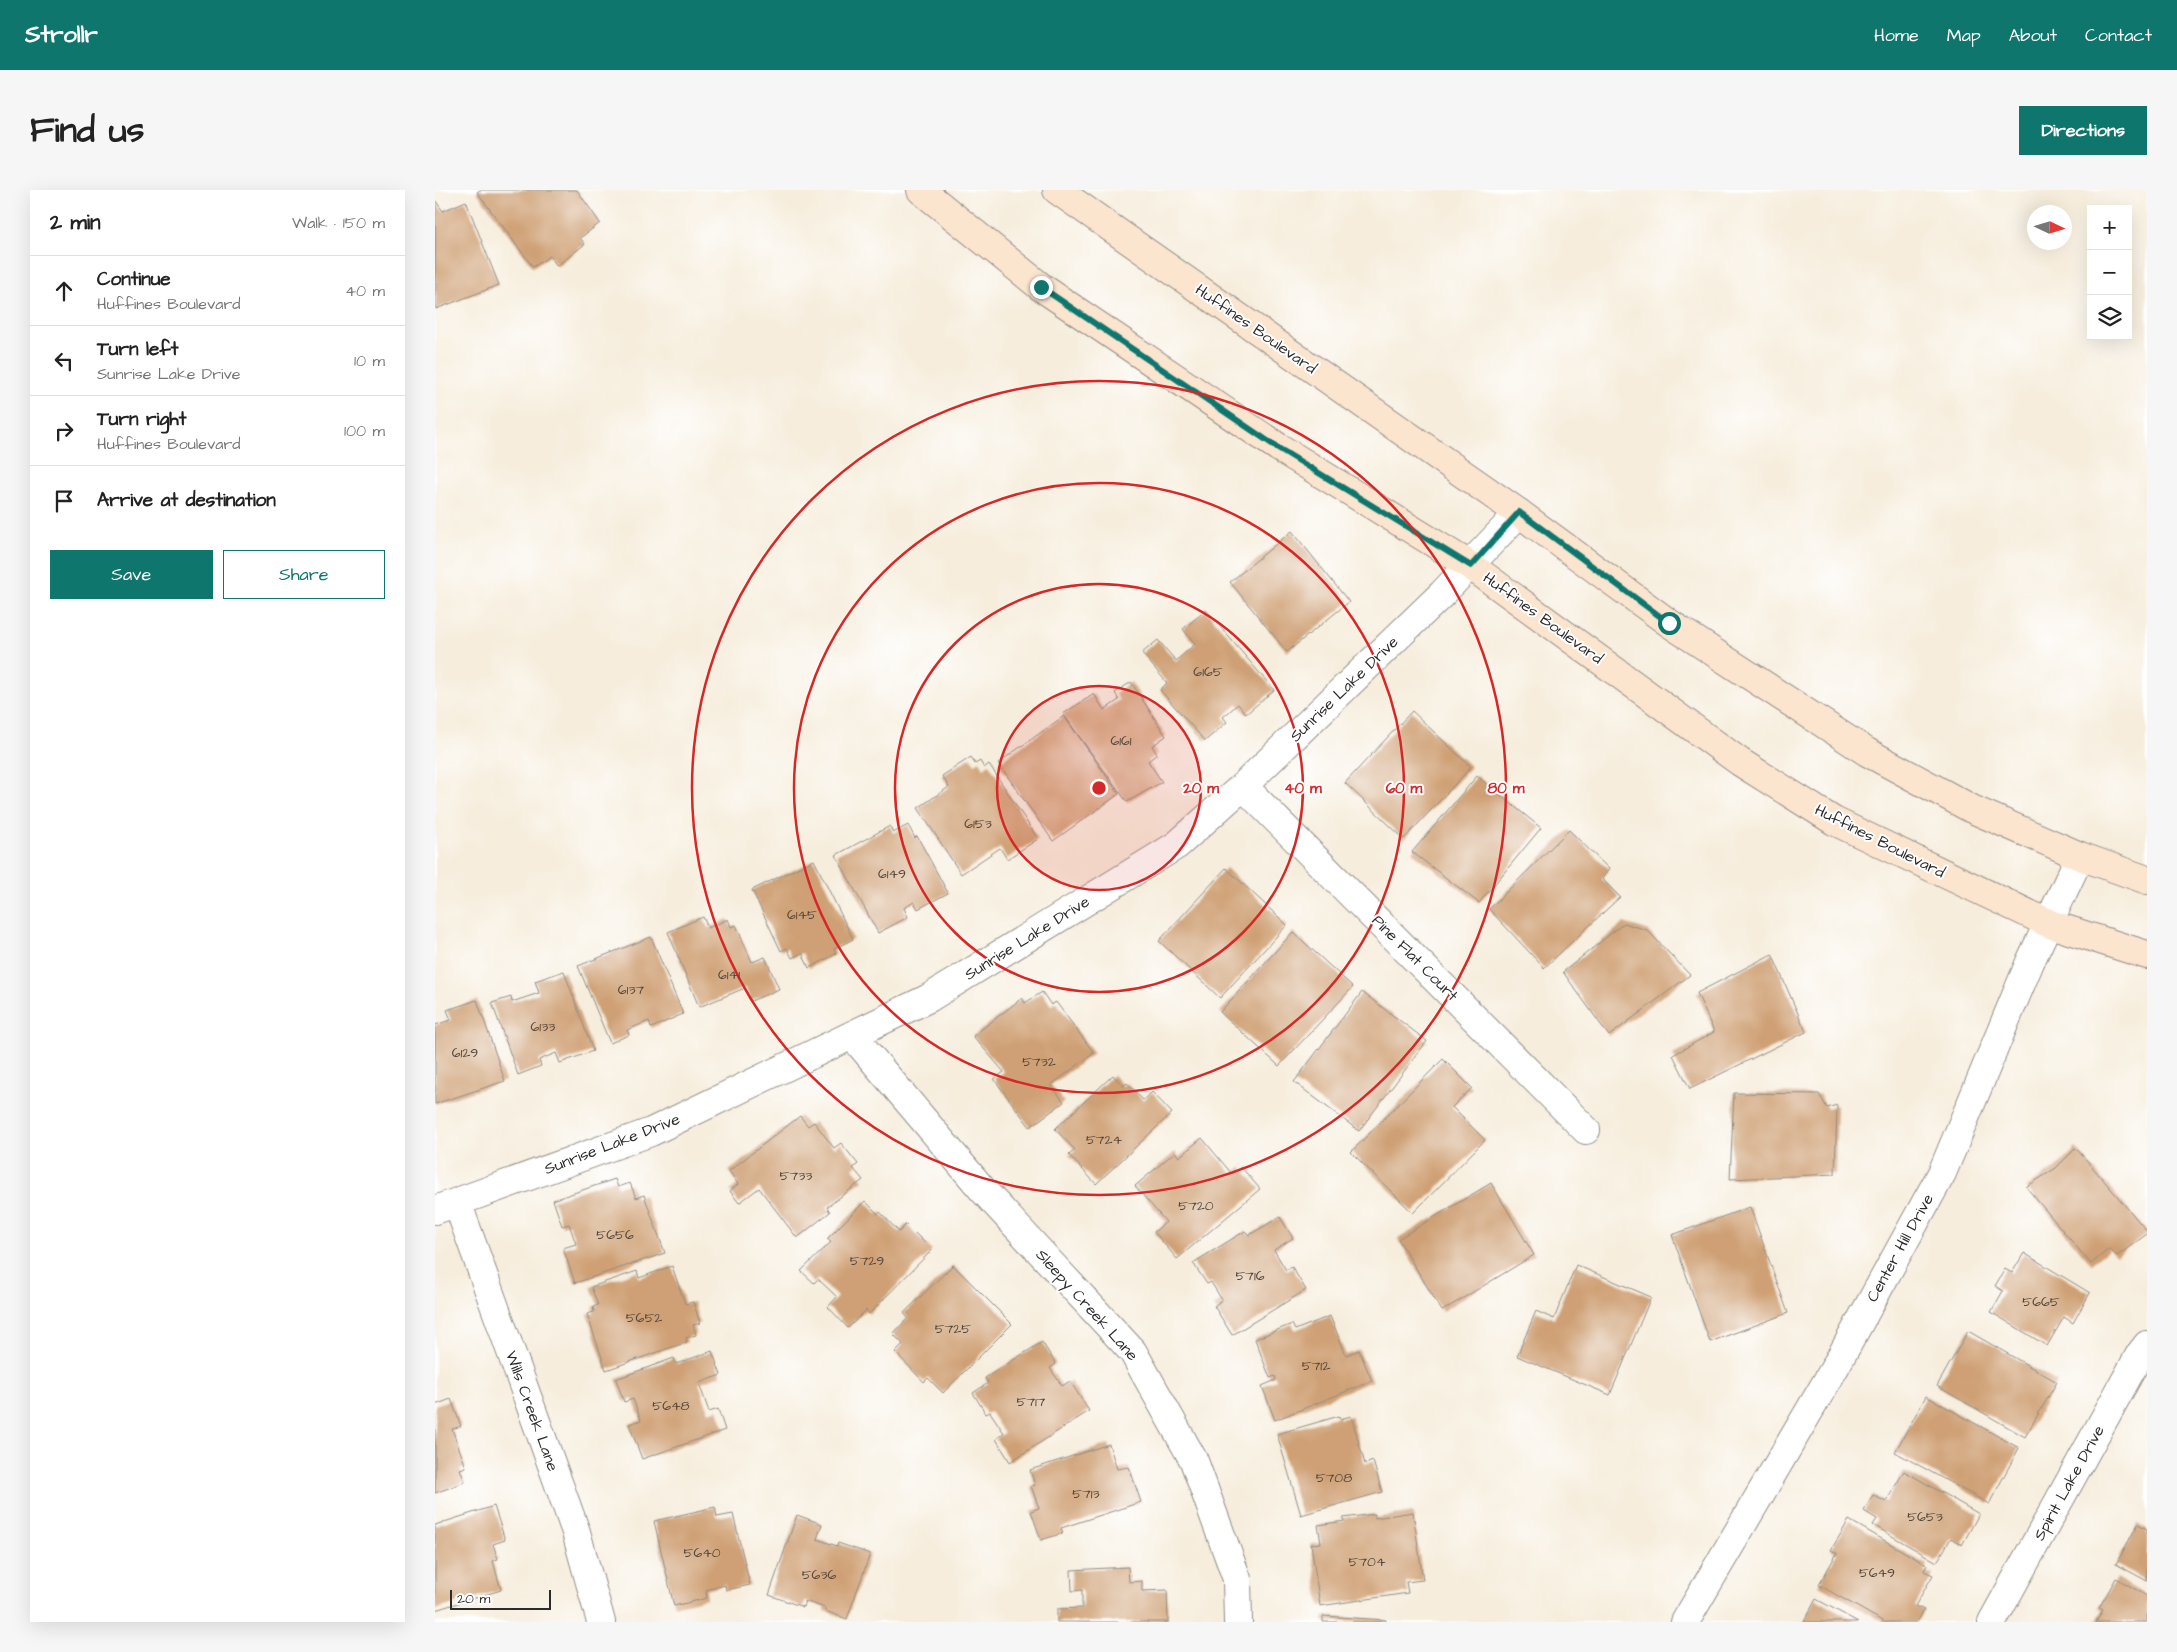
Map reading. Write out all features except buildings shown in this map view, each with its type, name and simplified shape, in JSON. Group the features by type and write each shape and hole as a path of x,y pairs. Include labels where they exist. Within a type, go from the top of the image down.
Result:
{"main road":[{"name":"Huffines Boulevard","path":"1057,190 1519,512 1669,623 1867,752 1972,809 2080,856 2147,880"},
{"name":"Huffines Boulevard","path":"923,191 1041,287 1278,448 1471,566 1740,762 1834,821 2049,924 2147,955"}],"street":[{"name":"Sunrise Lake Drive","path":"446,1206 651,1132 929,998 1177,845 1243,786 1471,566 1519,512"},
{"name":"Pine Flat Court","path":"1243,786 1586,1130"},
{"name":"Center Hill Drive","path":"1685,1622 1834,1369 1942,1173 2030,962 2080,856"},
{"name":"Sleepy Creek Lane","path":"852,1035 982,1188 1133,1352 1194,1461 1237,1579 1238,1622"},
{"name":"Wills Creek Lane","path":"446,1206 576,1532 601,1622"},
{"name":"Spirit Lake Drive","path":"1992,1622 2140,1354 2147,1345"}],"route":[{"path":"1041,287 1278,448 1471,566 1519,512 1669,623"}]}
